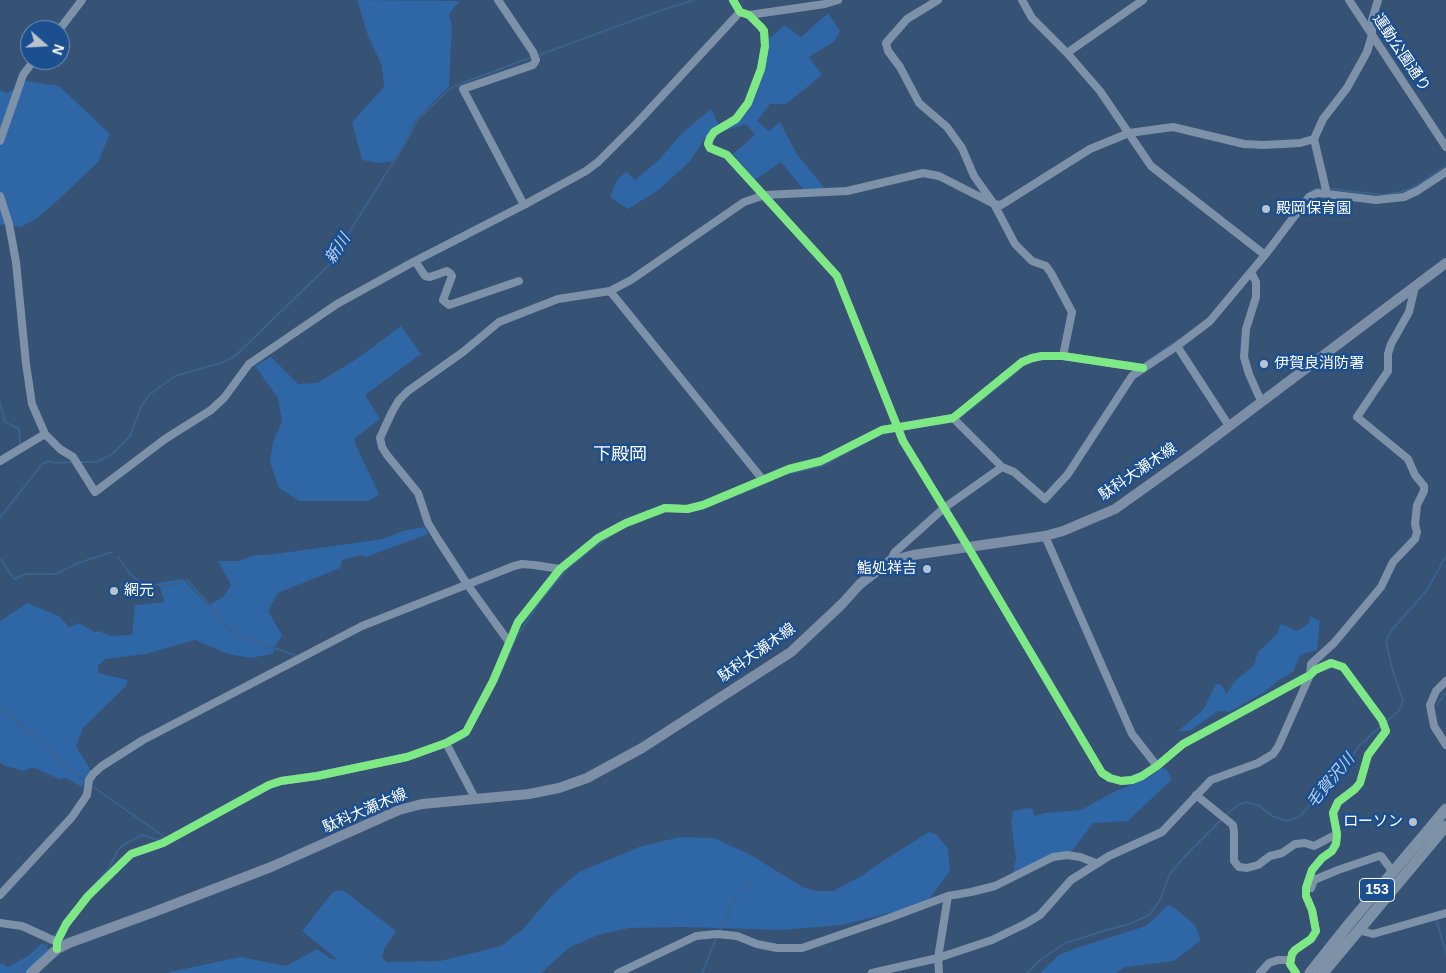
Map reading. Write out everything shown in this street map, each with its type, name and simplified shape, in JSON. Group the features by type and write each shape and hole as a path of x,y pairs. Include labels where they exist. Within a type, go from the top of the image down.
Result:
{"highway":[{"name":"153","path":"1310,973 1446,809"},
{"name":"153","path":"1324,973 1446,826"}],"main road":[{"name":"駄科大瀬木線","path":"31,973 57,946 154,912 270,867 399,810 422,804 529,794 560,788 587,778 642,748 791,652 842,604 860,584 890,561 913,555 1045,536 1063,531 1114,509 1262,402 1446,262"}],"street":[{"path":"67,20 82,0"},
{"path":"498,0 535,56 534,65 463,89 524,206"},
{"path":"733,0 740,12 749,15 825,4 838,0"},
{"path":"938,0 907,19 886,43 888,51 900,67 920,103 947,127 962,148 974,176 994,204 1015,244 1032,260 1046,266 1072,312 1063,356"},
{"path":"1022,0 1032,18 1067,53 1100,91 1151,166 1265,255"},
{"path":"1067,53 1143,0"},
{"name":"運動公園通り","path":"1349,0 1446,147"},
{"path":"1327,194 1314,139 1329,110 1347,88 1367,52 1372,35 1372,20 1378,0"},
{"path":"0,196 4,225 16,262 32,404 45,434 60,449 73,457 95,492 165,439 211,410 224,398 249,364 337,304 415,261 524,206 586,171 598,162 635,125 740,12"},
{"path":"749,15 764,31 765,46 759,75 748,103 736,118 714,132 708,144 710,148 727,155 837,276 903,441 1102,772 1110,778 1121,781 1132,780 1142,776 1183,744 1310,675 1325,664 1340,665 1382,720 1386,728 1384,735 1368,755 1360,783 1338,802 1333,813 1337,834 1336,844 1332,851 1322,858 1312,870 1306,888 1306,896 1316,930 1311,938 1296,950 1290,960 1290,964 1296,973"},
{"path":"0,141 23,75 27,70"},
{"path":"509,642 466,584 428,524 418,493 382,447 380,438 399,400 408,391 463,352 499,322 558,299 610,291 631,280 744,202 765,195 847,191 923,173 940,176 994,204 1001,205 1090,149 1129,133 1160,127 1173,127 1244,144 1300,143 1314,139"},
{"path":"955,420 1002,467 1014,472 1045,499 1068,474 1132,376 1210,321 1265,255 1309,196 1317,193 1376,200 1404,197 1446,172"},
{"path":"415,261 425,276 430,277 450,273 452,276 444,300 449,305 519,281"},
{"path":"1251,272 1256,282 1256,297 1246,329 1244,357 1249,374 1262,402"},
{"path":"872,973 938,958 992,940 1025,924 1040,915 1071,880 1096,864 1162,832 1211,780 1258,764 1273,754 1278,747 1310,675 1312,664 1334,643 1381,587 1393,562 1415,539 1417,532 1415,524 1417,505 1424,491 1424,486 1415,475 1408,459 1357,417 1388,371 1388,354 1391,344 1410,312 1415,286"},
{"path":"610,291 763,480"},
{"path":"1177,346 1229,426"},
{"path":"0,923 22,926 57,946 66,924 88,896 131,854 164,843 269,785 280,781 317,776 407,757 446,743 466,732 493,681 518,622 560,569 598,538 648,513 666,508 686,509 703,505 788,469 821,461 882,430 955,420 1022,362 1042,356 1063,356 1143,368"},
{"path":"0,461 45,434"},
{"path":"890,561 895,552 944,508 1002,467"},
{"path":"1045,536 1132,734 1157,766"},
{"path":"0,895 72,817 87,795 89,780 102,766 142,740 362,626 466,584 522,564 560,569"},
{"path":"1446,680 1436,691 1430,705 1434,726 1446,745"},
{"path":"446,743 476,800"},
{"path":"1196,795 1232,825 1234,832 1234,861 1240,867 1247,868 1258,865 1270,856 1282,853 1295,844 1305,843 1314,846 1337,834"},
{"path":"618,973 696,936 717,934 737,936 757,944 778,948 802,948 948,896 995,886 1053,857 1067,855 1080,857 1096,864"},
{"path":"1310,905 1310,890 1313,881 1338,870 1381,856 1393,872"},
{"path":"939,973 938,958 948,896"},
{"path":"1358,930 1373,934 1446,913"},
{"path":"1260,973 1269,963 1278,960 1290,960"}],"shaded area":[{"path":"357,0 460,1 449,14 452,26 449,86 416,119 396,161 380,163 362,160 352,122 384,87 382,66 368,36"},
{"path":"828,13 840,31 834,42 809,57 822,75 786,104 770,104 757,121 769,131 780,122 797,154 825,189 804,190 781,162 755,180 733,154 755,135 746,124 706,137 690,161 660,189 628,209 610,197 618,178 627,172 635,180 660,159 682,133 711,109 719,125 747,113 763,76 769,39 785,25 801,37"},
{"path":"27,81 59,86 110,134 98,162 36,219 21,227 9,224 0,225 0,90 7,93"},
{"path":"401,326 421,354 365,395 380,419 354,439 379,494 369,501 299,501 279,488 270,462 273,441 282,422 278,398 255,366 271,357 298,384 317,383 355,360"},
{"path":"425,527 428,534 366,557 362,555 342,560 340,568 278,593 268,611 282,635 275,646 273,654 250,658 228,654 195,640 146,654 105,659 98,666 98,673 128,680 126,686 83,728 76,746 91,771 82,787 66,778 59,779 32,767 24,771 5,766 0,762 0,621 27,603 59,616 69,627 79,623 95,632 99,631 110,636 132,635 135,605 165,602 158,583 183,579 208,605 223,597 231,585 218,561 238,561 255,555 268,555 383,539 403,531"},
{"path":"1310,616 1320,621 1317,650 1300,655 1293,672 1279,680 1265,692 1229,712 1218,711 1190,731 1178,731 1203,710 1216,684 1222,685 1226,694 1236,680 1254,665 1258,652 1277,634 1281,624 1297,631 1309,623"},
{"path":"1162,768 1166,769 1172,779 1128,821 1093,823 1072,851 1053,857 1012,879 1016,858 1011,822 1013,811 1027,808 1033,809 1034,816 1045,813 1081,810 1112,793 1151,776"},
{"path":"929,832 937,835 948,849 950,871 930,898 898,911 842,925 782,930 685,927 629,928 598,935 570,947 541,973 166,973 240,957 286,966 317,949 331,959 338,960 302,931 333,892 343,890 396,931 384,949 382,957 386,962 440,961 501,946 523,929 554,893 579,872 639,847 680,837 714,838 749,854 803,887 817,891 833,891 863,875"},
{"path":"1168,905 1175,908 1195,925 1201,940 1174,961 1125,967 1116,973 1040,973 1059,955 1146,926"},
{"path":"42,943 50,950 25,973 0,973 0,964 2,963 8,967 28,956"}],"waterway":[{"name":"新川","path":"536,56 694,0"},
{"name":"新川","path":"79,462 97,462 112,454 130,436 141,407 149,395 175,376 224,362 235,356 328,266 404,145 418,119 447,91 455,86 532,57"},
{"path":"1331,189 1384,195 1400,192 1412,188 1446,166"},
{"path":"1307,194 1315,189 1323,188"},
{"path":"1284,224 1292,214"},
{"path":"1144,363 1178,340"},
{"path":"957,420 1025,365 1035,361"},
{"path":"0,402 5,422 19,429 20,445"},
{"path":"940,424 953,422"},
{"path":"880,434 893,432"},
{"path":"787,474 822,466 870,440"},
{"name":"新川","path":"0,518 42,464 49,461 55,463 74,462"},
{"path":"727,499 773,480"},
{"path":"497,681 516,638 541,600 566,570 615,533"},
{"path":"1,559 14,579 26,574 55,574 81,562 112,552"},
{"name":"毛賀沢川","path":"1386,722 1399,711 1403,701 1392,668 1386,641 1391,631 1427,590 1446,556"},
{"path":"118,557 130,574 140,582 167,586 181,583"},
{"path":"187,580 229,630 242,637 297,656"},
{"path":"470,731 495,685"},
{"path":"1437,705 1446,692"},
{"path":"0,708 53,752 61,763 84,780"},
{"name":"毛賀沢川","path":"1226,815 1238,805 1246,802 1260,806 1272,816 1287,821 1299,817 1344,768 1360,745 1381,726"},
{"path":"454,743 467,735"},
{"path":"92,786 166,838"},
{"path":"169,836 259,786"},
{"name":"毛賀沢川","path":"1027,973 1040,960 1065,943 1130,924 1149,915 1160,900 1170,873 1223,818"},
{"path":"85,895 109,868 118,850 125,844 142,835 158,840 164,838"},
{"path":"742,890 752,882"},
{"path":"720,930 736,896"},
{"path":"1436,919 1446,953"},
{"path":"53,937 61,927"},
{"path":"702,973 716,939"},
{"path":"15,973 48,944"}],"cycle path":[{"path":"733,0 740,12 749,15 764,31 765,46 761,69 748,103 736,119 714,132 708,144 710,148 727,155 837,276 903,441 1102,773 1110,778 1121,781 1132,780 1142,776 1183,744 1310,675 1315,670 1331,663 1343,667 1382,720 1386,731 1368,755 1360,783 1338,802 1333,813 1337,834 1336,844 1332,851 1322,858 1312,870 1306,888 1306,896 1312,910 1316,931 1311,939 1292,954 1290,964 1296,973"},
{"path":"57,949 57,942 66,924 88,896 131,854 163,843 269,785 281,781 317,776 407,757 446,743 466,732 493,681 518,622 560,569 598,538 626,523 665,508 687,509 703,505 789,469 821,461 882,430 953,418 1022,362 1032,358 1063,356 1143,368"}],"place":[{"name":"殿岡保育園","path":"1266,209"},
{"name":"伊賀良消防署","path":"1264,364"},
{"name":"鮨処祥吉","path":"927,569"},
{"name":"網元","path":"114,591"},
{"name":"ローソン","path":"1413,822"}],"district":[{"name":"下殿岡","path":"620,455"}]}
